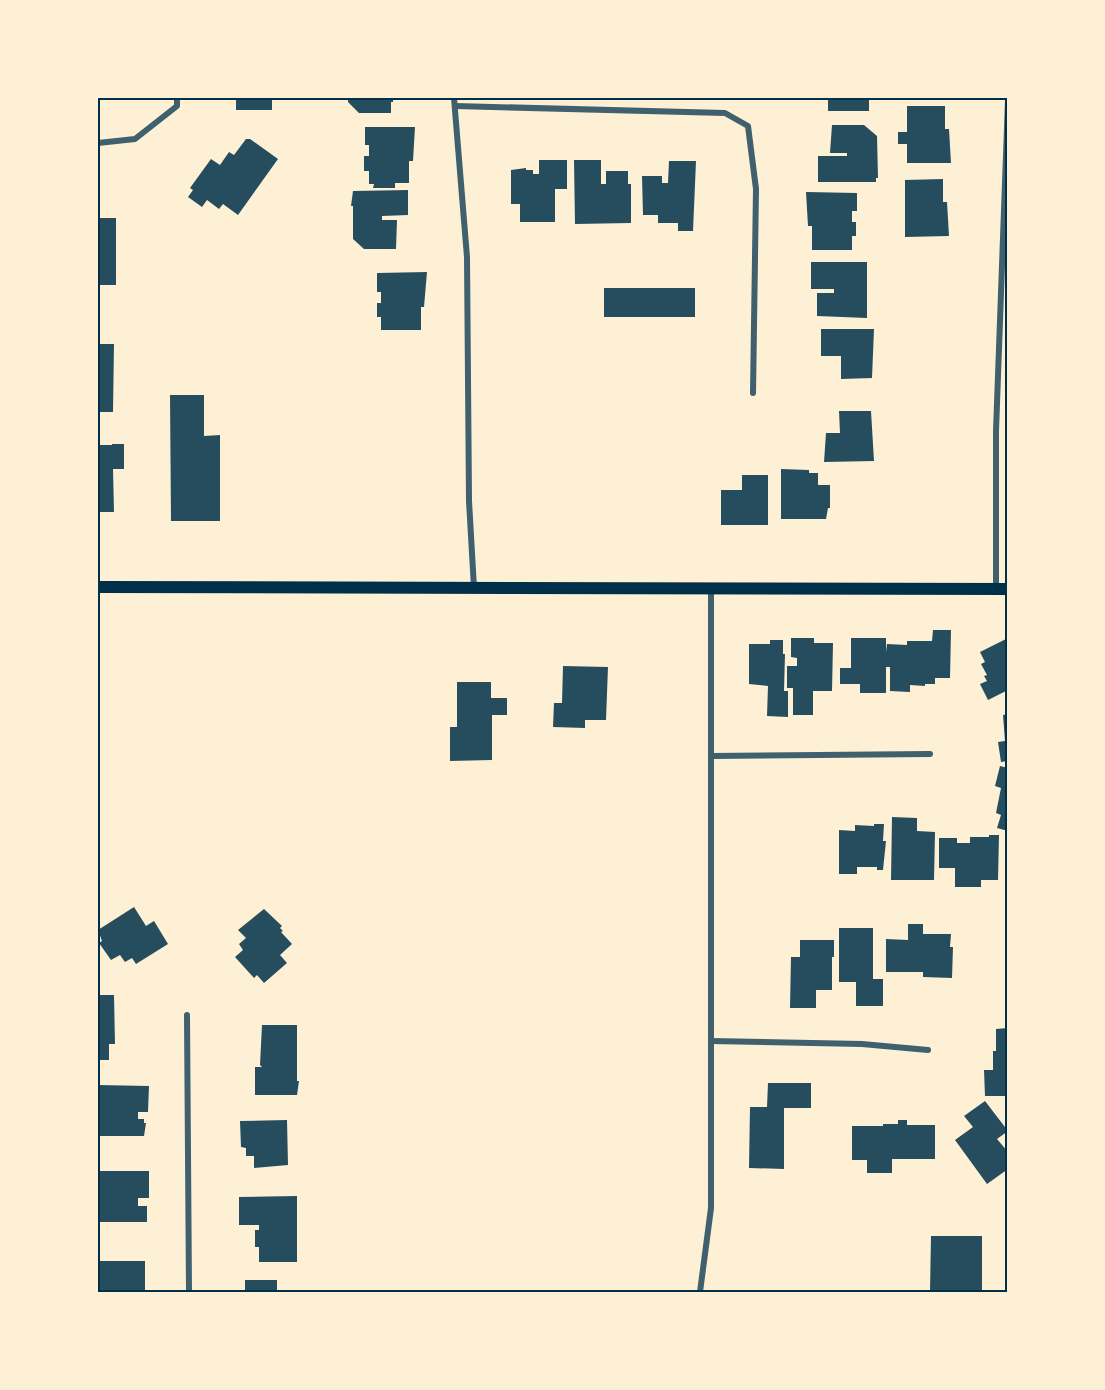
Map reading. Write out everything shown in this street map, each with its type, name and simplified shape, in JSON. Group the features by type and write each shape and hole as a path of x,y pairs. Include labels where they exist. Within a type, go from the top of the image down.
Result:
{"main road":[{"path":"98,587 1002,589"}],"street":[{"path":"98,143 135,139 177,106 177,98"},
{"path":"454,98 467,257 470,501 474,588"},
{"path":"1002,589 996,431 1008,100"},
{"path":"455,106 725,112 748,126 756,189 753,393"},
{"path":"700,1293 711,1208 711,590"},
{"path":"711,756 930,754"},
{"path":"187,1015 189,1293"},
{"path":"711,1041 862,1044 928,1050"}],"building":[{"path":"236,98 272,98 272,110 236,110"},
{"path":"348,98 393,98 391,113 359,113 348,102"},
{"path":"828,98 869,98 869,111 828,111"},
{"path":"907,106 945,106 945,129 949,129 951,163 907,163 907,144 898,144 898,132 907,132"},
{"path":"832,125 864,125 877,136 878,178 876,182 818,182 818,156 847,156 847,153 830,153"},
{"path":"365,127 415,127 413,161 409,161 409,183 395,183 395,188 373,188 374,184 369,184 369,171 364,171 364,156 369,156 369,145 365,145"},
{"path":"246,139 250,139 278,159 238,215 223,204 219,209 207,200 202,207 188,197 193,190 190,188 211,159 220,165 229,152 234,155"},
{"path":"539,160 567,160 567,189 555,189 555,222 520,222 520,204 511,204 511,170 526,168 526,170 533,170 533,174 539,174"},
{"path":"574,160 601,160 601,184 606,184 606,171 628,171 628,184 631,184 631,223 575,224"},
{"path":"669,161 696,161 693,231 678,231 678,223 658,223 658,215 643,215 642,176 662,176 662,183 668,183"},
{"path":"943,179 943,202 947,202 949,236 905,237 905,180"},
{"path":"408,190 408,215 382,216 382,220 397,220 396,249 364,249 353,239 353,206 351,206 353,191"},
{"path":"806,192 857,193 857,211 852,211 852,222 856,222 856,236 852,236 852,250 812,250 812,226 808,226"},
{"path":"98,218 116,218 116,285 98,285"},
{"path":"811,262 867,262 867,318 817,316 817,293 834,293 834,289 811,289"},
{"path":"427,272 424,307 421,307 421,330 381,330 381,317 377,317 377,303 381,303 381,292 377,292 377,273"},
{"path":"604,288 695,288 695,317 604,317"},
{"path":"821,329 874,329 872,378 841,379 841,356 821,356"},
{"path":"98,344 114,344 113,412 98,412"},
{"path":"170,395 204,395 204,436 220,435 220,521 171,521"},
{"path":"839,411 871,411 874,461 824,462 826,433 840,433"},
{"path":"124,444 124,469 113,469 114,512 98,512 98,445"},
{"path":"781,469 809,470 809,473 818,473 818,485 830,485 830,508 828,508 826,519 781,519"},
{"path":"742,475 768,475 768,525 721,525 721,490 742,490"},
{"path":"933,630 951,630 950,678 935,678 935,684 925,684 925,686 910,685 910,692 890,691 890,667 886,667 886,693 860,693 860,684 840,684 840,668 851,668 851,638 886,638 886,652 887,644 907,645 907,641 932,641"},
{"path":"791,638 814,638 814,643 833,643 832,691 813,691 813,715 793,715 793,688 787,688 787,666 797,666 797,658 791,657"},
{"path":"1008,638 1008,690 988,700 980,684 987,681 984,676 987,675 981,664 985,662 980,652"},
{"path":"770,640 783,640 784,691 788,691 788,717 767,716 768,686 749,684 749,644 770,644"},
{"path":"563,666 608,667 606,720 585,720 585,728 553,727 554,703 562,703"},
{"path":"457,682 491,682 491,698 507,698 507,715 492,715 492,760 450,761 450,727 457,727"},
{"path":"1008,714 1008,761 1001,762 998,742 1005,741 1003,715"},
{"path":"1000,766 1008,768 1008,831 997,828 1001,815 996,813 1001,788 995,786"},
{"path":"892,817 917,818 917,831 935,832 934,880 891,880"},
{"path":"874,824 884,824 883,841 886,841 883,870 877,870 877,867 857,867 857,874 839,874 839,830 855,831 855,825 874,826"},
{"path":"989,835 999,835 998,880 981,880 981,887 955,887 955,868 939,868 939,838 957,838 957,843 970,843 970,837 989,837"},
{"path":"134,907 146,926 154,921 168,944 136,964 132,958 125,962 120,955 111,960 99,943 102,941 98,930"},
{"path":"264,909 282,926 280,928 283,931 281,932 292,944 280,955 287,963 264,983 257,975 254,978 235,957 243,950 239,944 246,938 238,930"},
{"path":"908,924 923,924 923,934 951,934 952,978 923,977 923,972 886,972 886,939 908,940"},
{"path":"839,928 873,928 873,979 883,979 883,1006 856,1006 856,982 839,982"},
{"path":"800,940 834,940 832,990 816,990 816,1008 790,1008 791,957 800,957"},
{"path":"98,995 114,995 115,1044 109,1044 109,1060 98,1060"},
{"path":"262,1025 297,1025 297,1081 299,1081 297,1095 255,1095 255,1067 262,1067 260,1065"},
{"path":"1008,1028 1008,1096 985,1096 984,1070 993,1070 996,1029"},
{"path":"768,1083 811,1083 811,1108 784,1108 784,1169 749,1168 750,1107 767,1107"},
{"path":"98,1085 149,1086 148,1112 138,1112 138,1119 144,1119 146,1123 144,1136 98,1136"},
{"path":"985,1101 1008,1131 997,1139 1008,1152 1008,1169 987,1184 955,1140 973,1127 964,1116"},
{"path":"287,1120 288,1165 254,1168 254,1156 246,1156 246,1148 241,1147 240,1121"},
{"path":"898,1120 907,1120 907,1125 935,1125 935,1159 892,1159 892,1173 867,1173 867,1160 852,1160 852,1126 883,1126 883,1124 898,1124"},
{"path":"98,1171 149,1171 149,1198 138,1198 138,1206 147,1206 147,1222 98,1222"},
{"path":"297,1196 297,1262 259,1262 259,1247 255,1247 255,1230 259,1230 259,1225 239,1225 239,1197"},
{"path":"931,1236 982,1236 982,1292 930,1292"},
{"path":"98,1261 145,1261 145,1292 98,1292"},
{"path":"245,1280 277,1280 277,1292 245,1292"}]}
